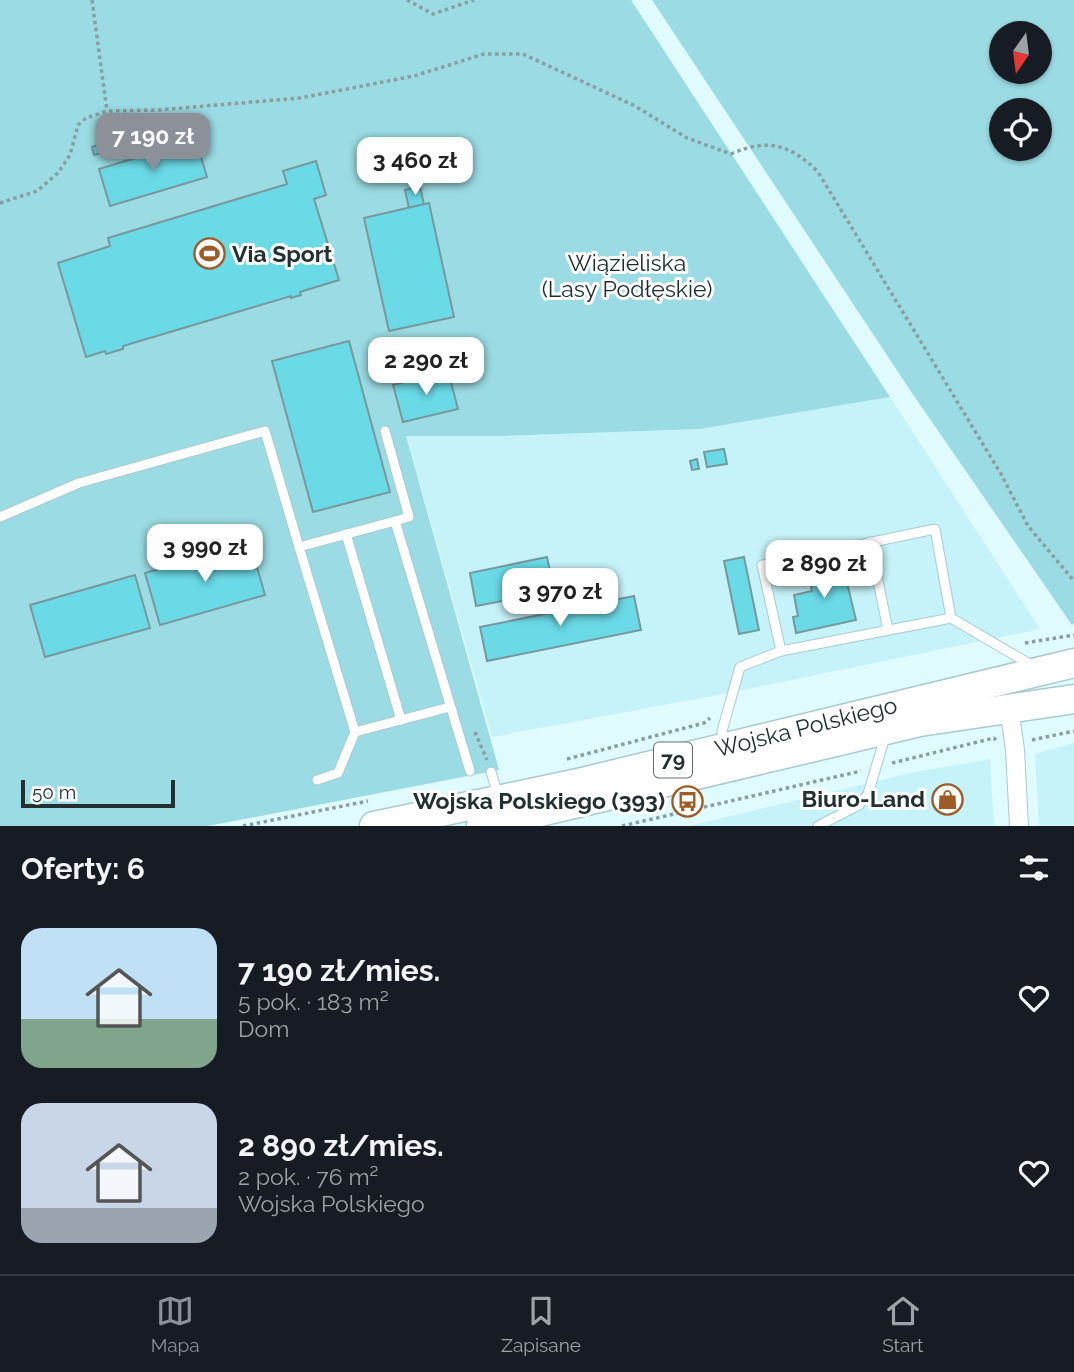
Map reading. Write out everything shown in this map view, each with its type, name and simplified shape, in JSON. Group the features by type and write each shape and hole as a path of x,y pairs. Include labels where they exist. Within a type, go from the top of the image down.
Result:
{"main road":[{"name":"Wojska Polskiego","path":"495,819 722,748 1074,663"},
{"name":"Wojska Polskiego","path":"374,826 564,816 940,718 1074,699"}],"street":[{"path":"1009,707 1015,750 1019,826"}],"lane":[{"path":"0,517 79,483 265,431 355,732 338,774 317,780"},
{"path":"299,547 409,517 385,431"},
{"path":"395,521 470,771"},
{"path":"781,651 762,565 934,529 951,618"},
{"path":"346,534 401,720"},
{"path":"870,542 888,630"},
{"path":"722,748 722,732 740,667 781,651 951,618 1040,671"},
{"path":"355,732 450,707"},
{"path":"817,826 859,806 869,794 888,730"},
{"path":"491,772 495,819"}],"path":[{"path":"92,0 107,111"},
{"path":"407,0 433,14 474,0"},
{"path":"0,203 37,191 70,155 78,125 86,118 107,111 158,110 300,98 414,76 484,54 523,54 635,106 687,138 731,154 747,147 768,143 804,158 818,172 1001,474 1028,526 1057,564 1074,581"},
{"path":"1019,641 1028,644 1074,635"},
{"path":"1029,748 1029,740 1074,731"},
{"path":"622,826 709,806"}],"shaded area":[{"path":"890,397 1040,629 733,692 492,737 406,436 502,436 700,429"},
{"path":"1074,743 1074,826 1039,826 1035,754"},
{"path":"990,759 994,826 689,826 915,772"}],"green space":[{"name":"Wiązieliska (Lasy Podłęskie)","path":"0,0 631,0 890,397 700,429 502,436 406,436 499,770 208,826 0,826"},
{"path":"652,0 1074,0 1072,625 912,393"}],"building":[{"path":"196,140 207,177 110,206 99,169 168,148 167,143 173,141 174,146"},
{"path":"101,144 104,152 94,155 92,147"},
{"name":"Via Sport","path":"316,161 326,195 314,199 339,280 300,292 301,295 123,346 123,349 106,354 105,351 86,357 58,263 110,246 108,238 287,184 283,171"},
{"path":"420,186 424,205 409,208 405,190"},
{"path":"429,203 454,317 389,331 364,218"},
{"path":"349,341 390,492 313,512 272,361"},
{"path":"448,371 458,409 403,422 393,385"},
{"path":"724,449 727,464 707,467 704,452"},
{"path":"697,459 699,469 692,470 690,461"},
{"path":"250,543 265,595 160,625 145,573"},
{"path":"547,557 554,591 476,606 470,573"},
{"path":"744,557 759,630 739,634 724,561"},
{"path":"842,562 856,620 796,633 793,617 798,616 794,595 812,591 807,569"},
{"path":"135,575 150,628 45,657 30,605"},
{"path":"634,596 641,630 487,661 480,627"}],"place":[{"name":"Via Sport","path":"209,254"},
{"name":"Biuro-Land","path":"948,799"},
{"name":"Wojska Polskiego (393)","path":"688,801"}]}
